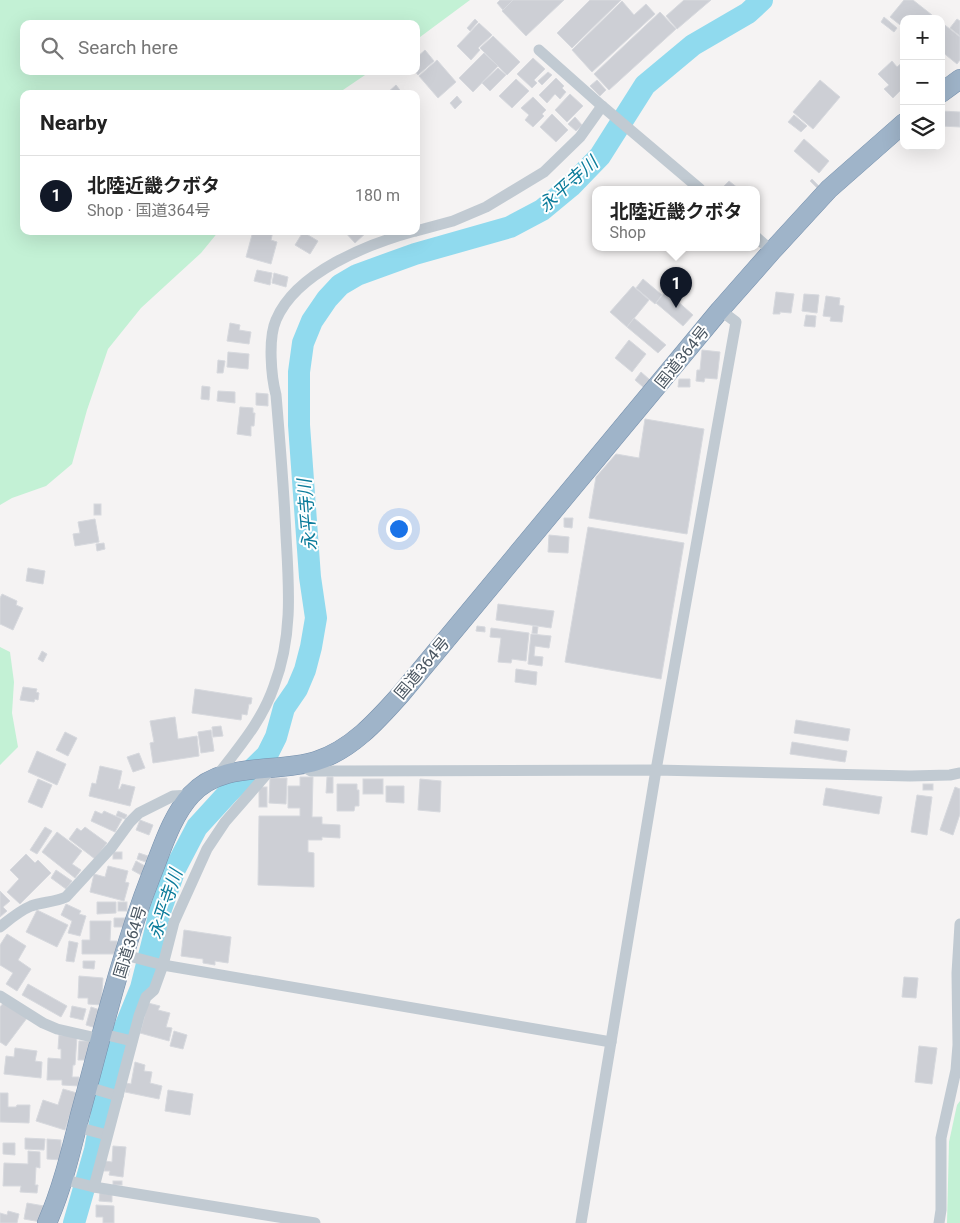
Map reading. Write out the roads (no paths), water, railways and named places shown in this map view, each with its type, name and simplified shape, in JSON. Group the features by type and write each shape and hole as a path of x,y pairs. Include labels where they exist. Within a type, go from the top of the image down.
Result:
{"highway":[{"path":"945,90 960,78"},
{"name":"国道364号","path":"48,1223 65,1180 80,1128 104,1036 128,956 134,922 168,832 191,795 220,777 244,770 300,765 317,761 352,742 376,721 401,694 720,310 772,251 829,189 900,127"}],"street":[{"path":"539,50 605,109 696,186"},
{"path":"420,230 453,221 486,207 544,172 580,137 605,109"},
{"path":"220,777 254,728 274,687 285,651 288,627 289,585 286,526 276,396 272,379 272,347 276,321 285,304 305,284 322,271 349,255 404,235"},
{"path":"760,240 772,251"},
{"path":"581,1223 656,770 736,322 720,310"},
{"path":"300,765 310,771 656,770 910,776 960,773"},
{"path":"92,1186 131,1041 146,997 154,990 160,964 174,922 207,849 225,822 269,768"},
{"path":"0,927 13,916 32,906 66,897 111,848 139,813 173,796 191,795"},
{"path":"938,1223 940,1210 941,1138 958,1070 957,973 960,924"},
{"path":"128,956 160,964 611,1042"},
{"path":"0,996 43,1023 57,1029 131,1041"},
{"path":"91,1088 116,1095"},
{"path":"80,1128 105,1135"},
{"path":"65,1180 315,1223"}],"waterway":[{"name":"永平寺川","path":"74,1223 95,1150 108,1080 117,1047 141,988 160,912 175,869 197,827 267,755 276,737 284,708 297,689 305,670 316,618 310,577 299,425 299,372 303,343 312,321 327,299 340,285 357,275 415,254 510,227 542,210 571,186 600,156 645,85 693,45 748,13 762,0"}],"place":[{"name":"北陸近畿クボタ","path":"676,308"}]}
